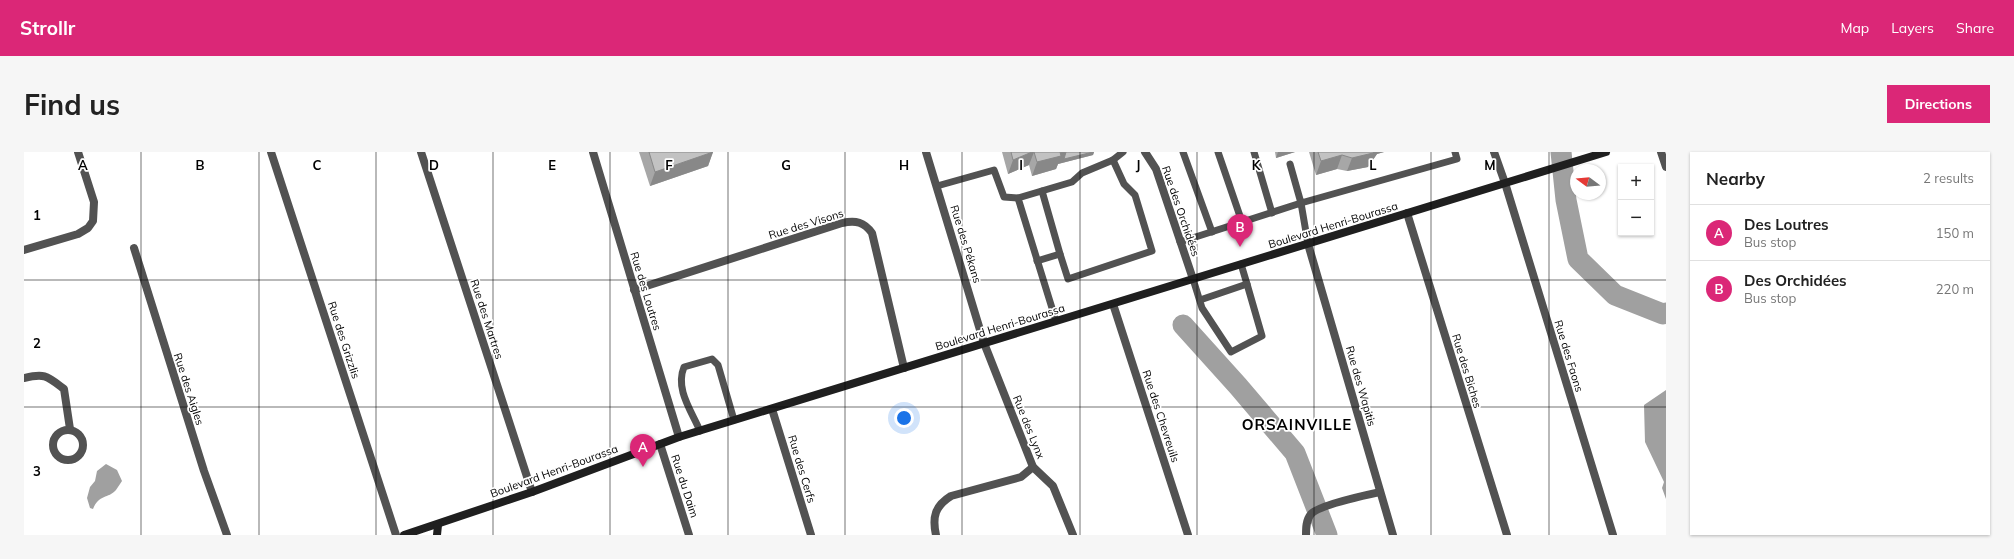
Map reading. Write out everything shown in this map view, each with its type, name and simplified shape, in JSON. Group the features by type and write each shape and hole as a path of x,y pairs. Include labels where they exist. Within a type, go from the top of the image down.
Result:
{"main road":[{"name":"Boulevard Henri-Bourassa","path":"404,535 438,525 532,492 679,437 1606,152"},
{"path":"437,535 438,525"}],"street":[{"path":"24,250 78,234 88,228 93,221 94,202 78,152"},
{"name":"Rue des Grizzlis","path":"272,152 396,535"},
{"name":"Rue des Martres","path":"421,152 532,492"},
{"name":"Rue des Loutres","path":"593,152 679,437"},
{"name":"Rue des Pékans","path":"926,152 984,343"},
{"name":"Rue des Orchidées","path":"1145,152 1156,169 1193,279"},
{"name":"Rue des Faons","path":"1494,152 1505,183 1613,535"},
{"path":"1661,152 1666,167"},
{"name":"Rue des Biches","path":"1407,213 1507,535"},
{"name":"Rue des Visons","path":"634,290 842,223 859,222 867,226 872,233 904,368"},
{"name":"Rue des Wapitis","path":"1308,244 1393,535"},
{"name":"Rue des Aigles","path":"134,248 204,471 227,535"},
{"name":"Rue des Chevreuils","path":"1113,304 1188,535"},
{"name":"Rue des Lynx","path":"984,343 1033,467 1053,486 1073,535"},
{"path":"24,378 38,374 51,378 64,389 70,429"},
{"name":"Rue des Cerfs","path":"772,409 811,535"},
{"name":"Rue du Daim","path":"660,444 689,535"},
{"path":"936,535 933,520 935,510 941,502 951,496 1021,477 1033,467"},
{"path":"1306,535 1307,522 1311,513 1320,508 1380,492"}],"lane":[{"path":"937,186 994,170 1004,197 1018,198 1072,182 1082,173 1113,160 1123,152"},
{"path":"1183,152 1212,232"},
{"path":"1218,152 1242,222"},
{"path":"1254,152 1272,213"},
{"path":"1180,242 1301,203 1457,159 1455,152"},
{"path":"1042,191 1068,279 1152,251 1135,195 1124,184 1113,160"},
{"path":"1290,164 1301,203 1308,244"},
{"path":"1018,198 1056,321"},
{"path":"1037,261 1060,254"},
{"path":"1193,279 1202,308 1231,352 1262,336 1241,264"},
{"path":"1200,300 1247,284"},
{"path":"700,431 682,391 680,376 684,367 692,364 712,359 718,365 734,420"}],"shaded area":[{"path":"1666,390 1666,499 1662,488 1664,482 1645,442 1644,405"},
{"path":"106,464 117,470 122,481 113,493 98,501 93,509 90,508 87,498 90,487 95,481 97,471"}],"building":[{"path":"649,152 713,152 655,172"},
{"path":"1011,152 1032,152 1013,160"},
{"path":"1034,152 1060,152 1061,156 1037,162"},
{"path":"1066,152 1093,152 1064,159"},
{"path":"1318,152 1374,152 1352,158 1342,155 1321,161"}],"waterway":[{"path":"1561,152 1566,200 1578,259 1615,295 1663,314 1666,313"},
{"path":"1183,325 1238,386 1295,453 1327,535"}],"place":[{"name":"Des Orchidées","path":"1240,247"},
{"name":"Des Loutres","path":"643,467"}],"district":[{"name":"ORSAINVILLE","path":"1297,424"}]}
